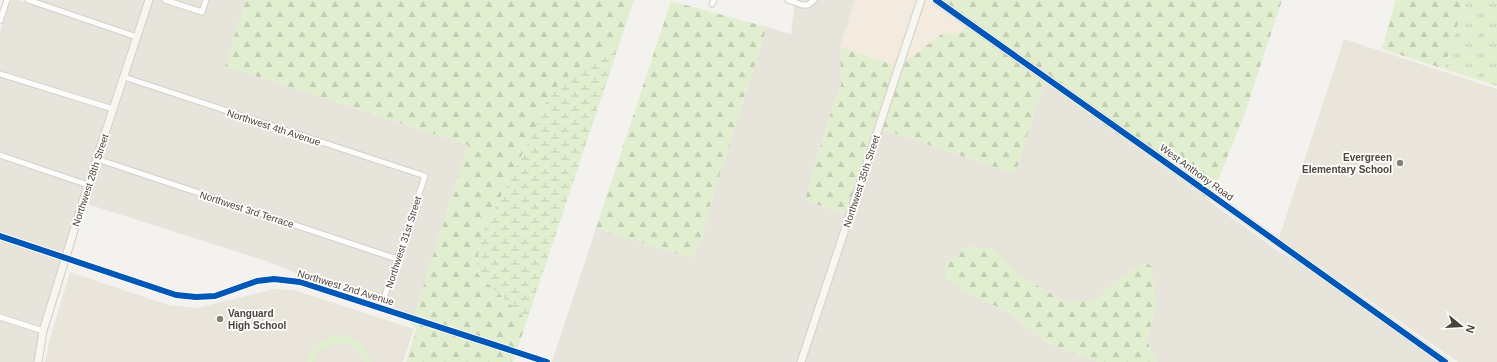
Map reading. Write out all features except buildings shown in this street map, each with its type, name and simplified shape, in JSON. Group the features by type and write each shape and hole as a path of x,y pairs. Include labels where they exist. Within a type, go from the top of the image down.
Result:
{"street":[{"path":"0,21 7,0"},
{"path":"28,0 137,37"},
{"name":"Northwest 28th Street","path":"38,362 43,331 88,185 149,0"},
{"path":"165,0 202,12 206,0"},
{"path":"788,0 808,5 814,0"},
{"name":"Northwest 35th Street","path":"801,362 921,0"},
{"name":"West Anthony Road","path":"936,0 1444,362"},
{"path":"0,74 113,109"},
{"name":"Northwest 4th Avenue","path":"124,77 424,176"},
{"path":"0,155 88,185"},
{"name":"Northwest 3rd Terrace","path":"97,159 397,259"},
{"name":"Northwest 31st Street","path":"382,308 424,176"},
{"name":"Northwest 2nd Avenue","path":"0,236 176,295 196,297 215,296 258,281 274,279 300,282 547,362"},
{"path":"0,317 43,331"}],"shaded area":[{"path":"10,0 19,0 133,39 111,105 0,71 0,32"},
{"path":"37,0 145,0 135,33"},
{"path":"152,0 246,0 225,66 468,145 413,319 266,261 87,204 44,344 46,332 91,186"},
{"path":"790,0 855,0 840,47 841,85 828,121 805,200 847,215 798,362 552,362 596,228 691,258 702,238 710,205 767,27 791,34 795,2"},
{"path":"855,0 918,0 896,66 840,47"},
{"path":"925,0 931,0 966,24 962,33 903,64"},
{"name":"Evergreen Elementary School","path":"1344,39 1497,89 1497,362 1458,362 1279,238"},
{"path":"0,77 109,110 86,182 0,152"},
{"path":"1044,82 1281,253 1292,258 1438,362 1157,362 1147,341 1156,304 1118,279 1094,301 1063,301 1017,274 994,249 968,247 946,263 969,293 1006,311 1029,329 1083,356 1099,362 805,362 882,129 1015,174"},
{"path":"0,158 84,187 41,327 0,314"},
{"name":"Vanguard High School","path":"70,272 168,305 197,308 274,289 294,290 414,329 403,362 45,362 51,335"},
{"path":"0,320 39,333 35,362 0,362"}],"green space":[{"path":"246,0 634,0 620,42 572,73 558,86 545,104 534,131 482,234 476,270 479,275 527,320 513,362 406,362 416,330 415,326 411,325 468,145 225,66"},
{"path":"941,0 1282,0 1246,110 1213,193"},
{"path":"1396,0 1465,0 1444,69 1382,49"},
{"path":"1465,0 1497,0 1497,86 1444,69"},
{"path":"671,1 767,27 710,205 702,238 691,258 596,228"},
{"path":"966,24 1211,198 1210,201 1044,82 1015,174 882,129 903,64 943,33 962,33"},
{"path":"620,42 527,320 479,275 476,269 482,234 534,131 545,104 558,86 572,73"},
{"path":"840,47 896,66 847,215 805,200 828,121 841,85"},
{"path":"968,247 994,249 1018,274 1063,301 1094,301 1118,279 1145,262 1152,267 1156,304 1147,341 1157,362 1099,362 1048,344 1006,311 969,293 946,279 946,263"},
{"path":"339,335 345,336 360,343 367,351 372,362 365,362 361,354 354,348 347,344 339,343 331,344 324,348 313,362 306,362 311,351 318,343 327,338"}],"cycle path":[{"path":"936,0 1445,362"},
{"path":"0,236 176,295 196,297 215,296 257,281 274,279 300,282 547,362"}],"place":[{"name":"Evergreen Elementary School","path":"1400,163"},
{"name":"Vanguard High School","path":"220,319"}]}
